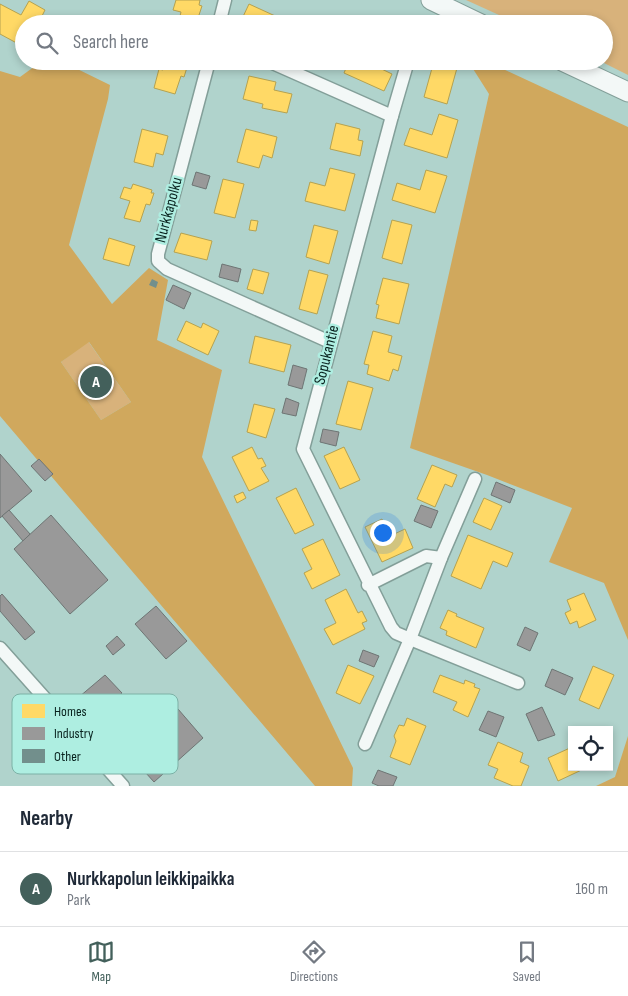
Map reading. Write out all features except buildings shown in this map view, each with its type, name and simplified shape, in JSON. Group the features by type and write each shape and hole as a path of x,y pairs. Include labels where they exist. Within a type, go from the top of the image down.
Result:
{"street":[{"path":"221,15 225,0"},
{"path":"430,0 462,15"},
{"name":"Nurkkapolku","path":"207,70 158,254 158,262 167,269 330,342"},
{"path":"288,70 392,116"},
{"name":"Sopukantie","path":"405,70 330,342 303,449 368,585 396,633 518,683"},
{"path":"581,70 628,92"},
{"path":"365,744 475,479"},
{"path":"368,585 426,556 442,558"},
{"path":"0,648 41,694"},
{"path":"112,774 123,786"}],"shaded area":[{"path":"466,0 628,0 628,75 613,68 613,15 499,15"},
{"path":"30,70 79,70 110,85 108,99 69,245 112,304 149,268 168,280 157,340 222,370 202,457 353,768 352,786 315,786 0,416 0,71 20,77","holes":["89,342 131,402 101,420 61,362"]},
{"path":"474,70 505,70 628,127 628,640 604,583 549,562 572,508 410,448 489,94"},
{"path":"88,341 131,402 101,420 61,362"},
{"path":"628,736 628,786 596,786 615,777"}],"place":[{"name":"Nurkkapolun leikkipaikka","path":"96,382"}]}
